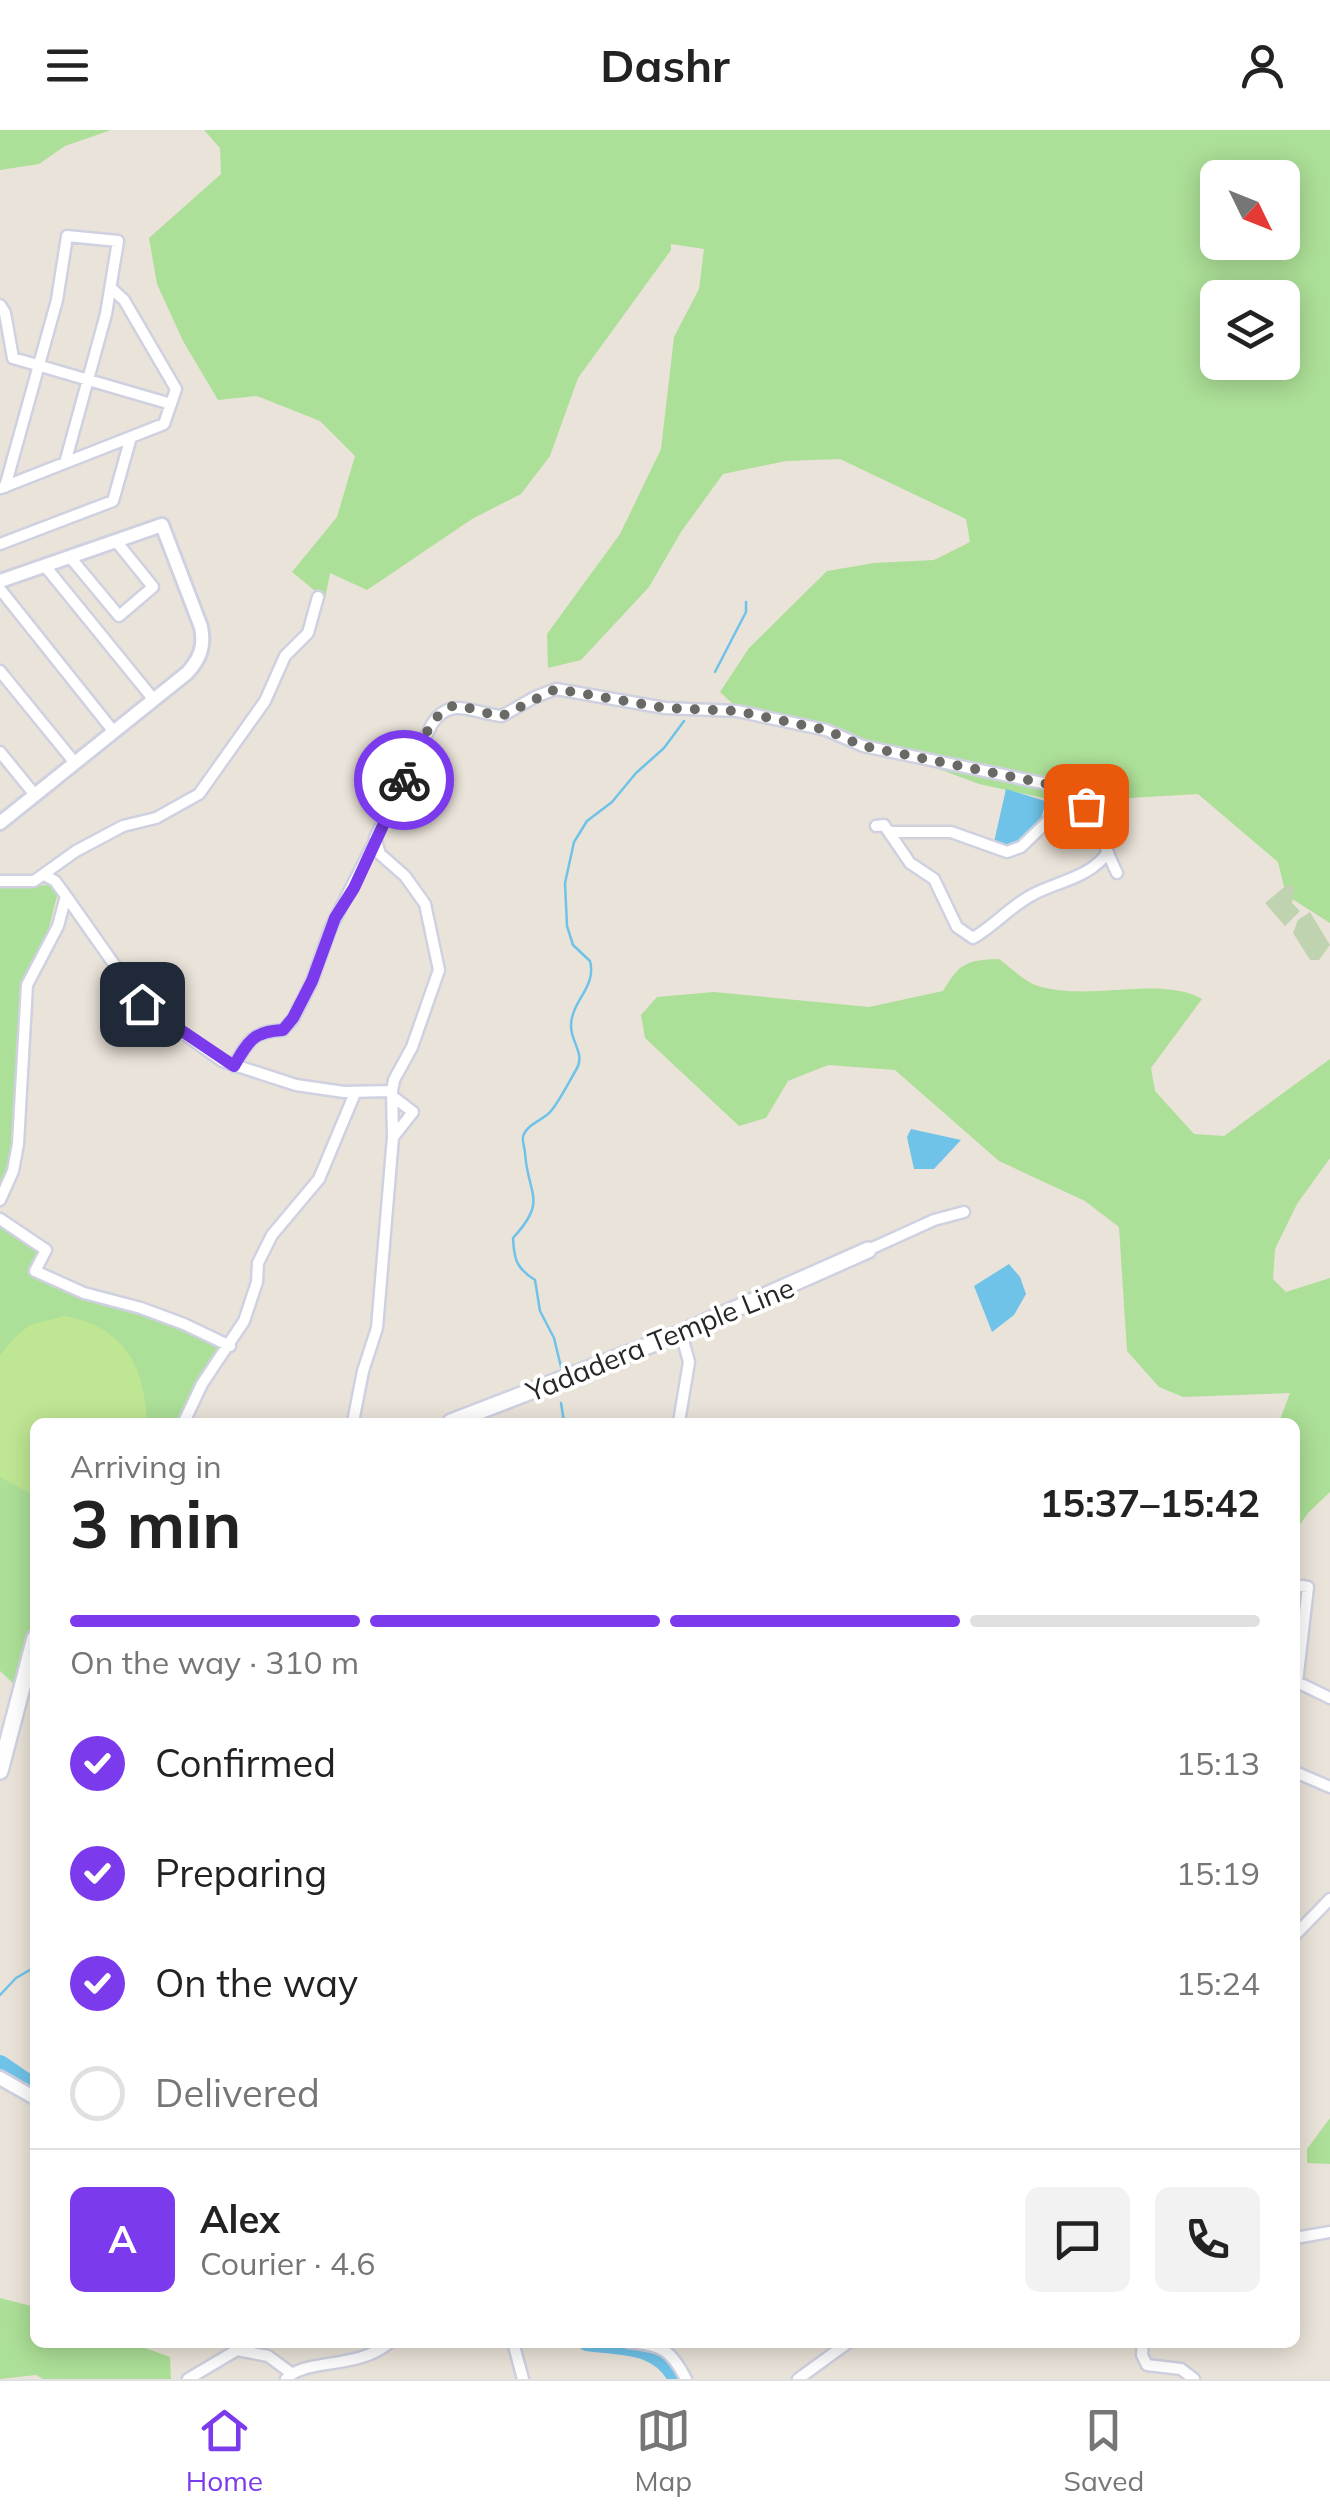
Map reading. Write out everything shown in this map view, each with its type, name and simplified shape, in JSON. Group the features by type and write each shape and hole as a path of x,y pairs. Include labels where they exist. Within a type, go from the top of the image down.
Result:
{"main road":[{"name":"Yadadera Temple Line","path":"461,1418 681,1333 868,1250"},
{"path":"0,1771 30,1657"}],"street":[{"path":"2,488 62,280 67,236 118,242 112,289 65,463"},
{"path":"2,488 164,424 176,389 124,300 112,289"},
{"path":"0,305 13,358 171,404"},
{"path":"0,544 113,501 131,437"},
{"path":"0,824 154,700 194,665 202,648 201,627 162,525 0,585 114,732"},
{"path":"70,557 119,616 154,587 116,541"},
{"path":"45,566 154,700"},
{"path":"0,881 34,881 46,876 82,848 130,822 156,818 204,788 265,701 285,656 308,633 318,597"},
{"path":"0,671 75,763"},
{"path":"234,1066 249,1042 267,1030 283,1030 293,1018 312,981 335,918 432,724 443,710 457,705 502,716 556,689 665,708 737,711 797,723 863,746 1057,786 1086,806 1117,873"},
{"path":"0,752 35,795"},
{"path":"890,832 952,832 1007,852 1021,848 1075,795"},
{"path":"876,826 884,825 910,863 934,878 958,926 973,938 1033,894 1057,887 1095,866 1108,852"},
{"path":"354,1418 362,1371 377,1328 394,1136 392,1093 439,970 425,904 405,876 380,854 375,841"},
{"path":"46,876 55,881 142,1004 234,1066 296,1085 354,1093 392,1093 413,1112 394,1136"},
{"path":"0,1200 18,1144 27,986 58,926 66,896"},
{"path":"186,1418 202,1384 230,1346 255,1291 258,1263 280,1222 319,1179 354,1093"},
{"path":"868,1250 934,1220 964,1212"},
{"path":"0,1218 46,1250 35,1271 84,1293 184,1324 230,1346"},
{"path":"680,1418 689,1362 681,1333"},
{"path":"1300,1586 1308,1587 1300,1650"},
{"path":"1300,1684 1330,1698"},
{"path":"1300,1774 1330,1788"},
{"path":"1300,1930 1330,1900"},
{"path":"0,2078 30,2095"},
{"path":"1300,2237 1330,2232"},
{"path":"188,2379 238,2350 268,2356 289,2376 357,2361 384,2348"},
{"path":"515,2348 524,2379"},
{"path":"661,2348 675,2360 686,2379"},
{"path":"798,2379 840,2348"},
{"path":"1143,2348 1147,2365 1181,2368 1194,2379"}],"green space":[{"path":"0,130 111,130 65,146 39,164 0,170"},
{"path":"204,130 1330,130 1330,923 1286,895 1278,862 1198,794 1061,802 979,784 734,705 720,692 749,648 827,571 874,563 934,560 970,542 966,519 840,459 786,461 723,474 681,532 649,587 581,660 548,668 547,634 620,534 661,449 674,337 699,289 704,249 671,244 671,250 578,378 550,456 521,494 472,519 367,590 330,573 325,599 292,572 337,517 355,456 320,421 257,396 218,400 183,341 157,284 149,238 221,174 220,148"},
{"path":"1288,884 1295,888 1292,903 1300,911 1285,926 1265,903"},
{"path":"50,885 58,892 45,943 23,994 11,1169 0,1194 0,888"},
{"path":"1310,912 1330,945 1319,960 1310,960 1293,933 1298,920"},
{"path":"999,959 1033,984 1058,990 1166,989 1202,999 1151,1068 1155,1091 1194,1134 1224,1136 1330,1059 1330,1158 1297,1204 1275,1249 1273,1279 1286,1292 1330,1278 1330,1492 1300,1525 1300,1418 1281,1418 1290,1393 1183,1397 1159,1387 1127,1351 1119,1227 1085,1201 999,1161 895,1070 828,1065 788,1081 766,1118 739,1126 645,1038 641,1015 657,997 714,992 869,1007 943,991 954,974 979,960"},
{"path":"0,1222 42,1251 32,1275 85,1300 144,1314 224,1349 182,1418 30,1418 30,1636 15,1685 0,1671"},
{"path":"64,1316 84,1321 116,1339 135,1366 147,1418 30,1418 30,1493 0,1477 0,1355 30,1325"},
{"path":"1330,2118 1330,2164 1307,2163 1307,2149"},
{"path":"0,2298 30,2306 30,2348 145,2348 170,2357 171,2379 43,2379 36,2375 0,2379"}],"water":[{"path":"1006,789 1045,801 1035,828 1013,846 994,842"},
{"path":"911,1129 961,1140 934,1169 914,1169 907,1137"},
{"path":"1009,1264 1020,1277 1026,1294 1014,1315 992,1332 974,1286"}],"waterway":[{"path":"715,672 746,612 746,602"},
{"path":"561,1367 554,1338 540,1311 535,1280 517,1262 513,1238 533,1206 523,1137 551,1111 579,1064 572,1017 591,970 590,961 573,945 567,926 565,883 574,842 587,821 612,802 684,721"},
{"path":"561,1403 563,1418"},
{"path":"0,1995 30,1970"},
{"path":"0,2064 30,2085"},
{"path":"634,2348 660,2359 677,2379"},
{"path":"807,2379 847,2348"}],"way so far":[{"path":"404,780 443,710 457,705 502,716 556,689 665,708 737,711 797,723 863,746 1057,786 1086,806"}],"route":[{"path":"142,1004 234,1066 257,1035 267,1030 283,1030 312,981 335,918 354,888 404,780"}]}
